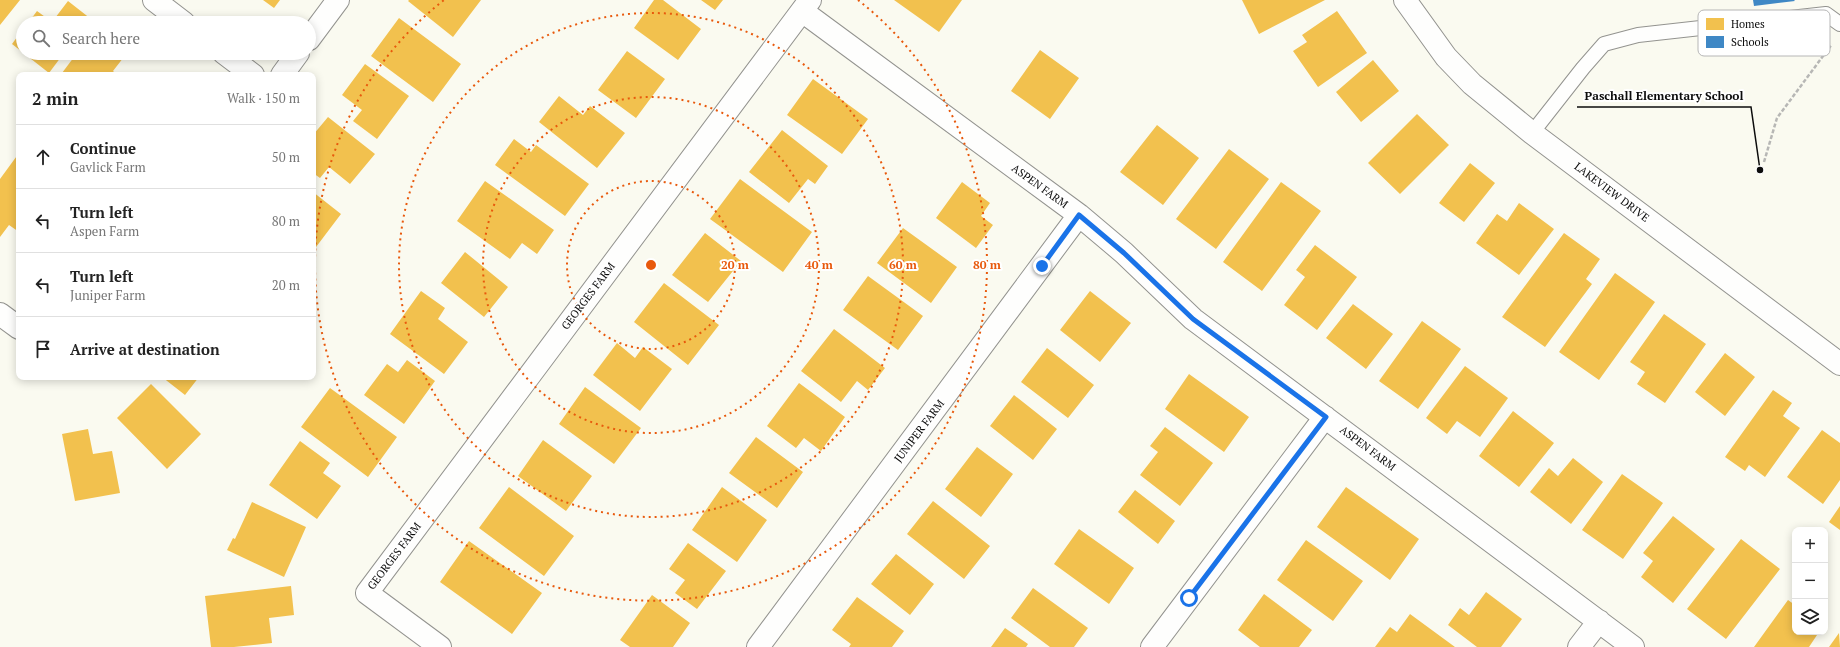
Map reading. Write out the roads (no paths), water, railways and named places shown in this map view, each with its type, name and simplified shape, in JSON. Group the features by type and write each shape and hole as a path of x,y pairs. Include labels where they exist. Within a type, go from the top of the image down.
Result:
{"street":[{"path":"154,0 175,16"},
{"path":"316,30 338,0"},
{"name":"LAKEVIEW DRIVE","path":"1404,0 1446,58 1472,84 1532,132 1840,364"},
{"name":"ASPEN FARM","path":"806,5 1079,215 1124,253 1193,319 1633,647"},
{"name":"GEORGES FARM","path":"440,647 367,593 806,5"},
{"path":"233,60 249,72"},
{"path":"284,72 293,60"},
{"name":"JUNIPER FARM","path":"758,647 1079,215"},
{"path":"0,314 16,326"},
{"path":"1152,647 1326,417"},
{"path":"1579,647 1599,621"}],"lane":[{"path":"1830,17 1840,24"},
{"path":"1532,132 1604,44 1638,35 1698,28"}],"place":[{"name":"Paschall Elementary School","path":"1760,170"}]}
